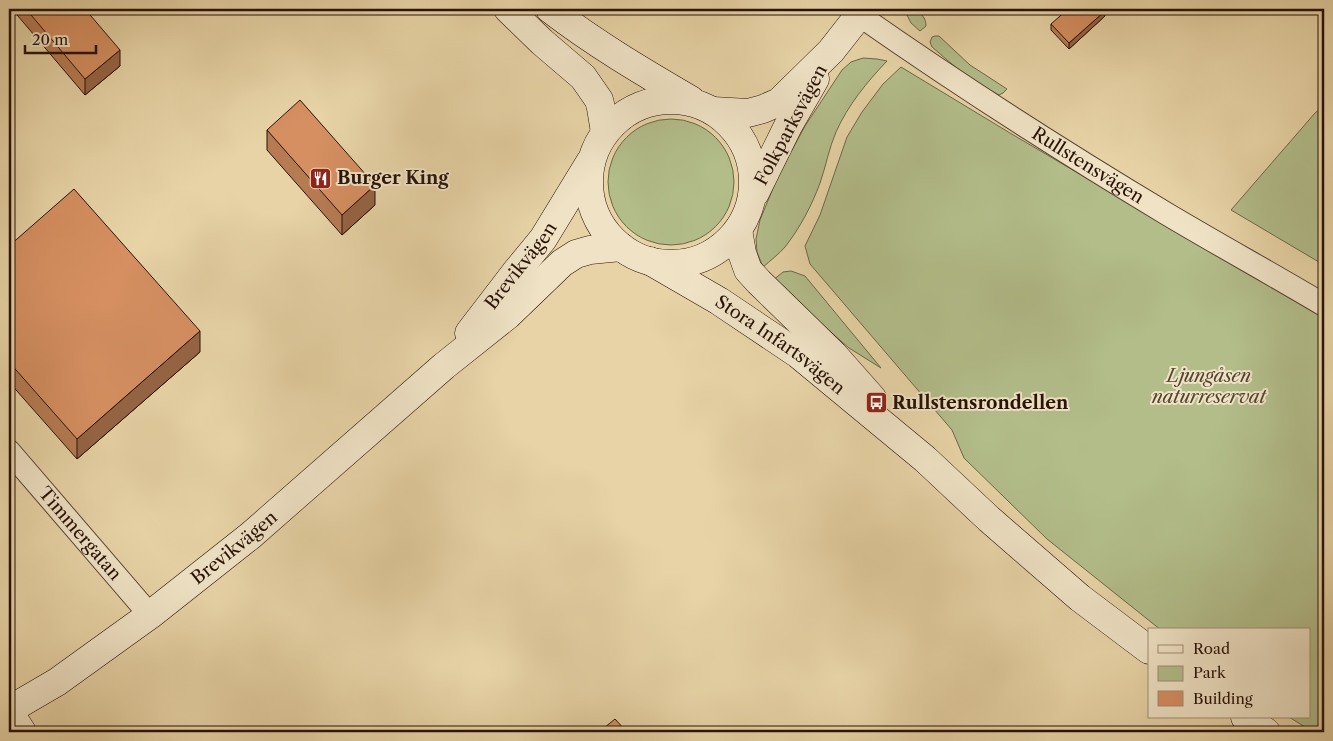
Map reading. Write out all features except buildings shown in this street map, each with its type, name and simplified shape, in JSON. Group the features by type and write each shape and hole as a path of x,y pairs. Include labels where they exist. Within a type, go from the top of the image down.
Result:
{"main road":[{"path":"508,9 542,42 583,77 599,100 605,132"},
{"path":"550,9 641,72 705,107 727,121 747,148 754,182 752,199 738,230 727,242 714,252 683,264 666,264 635,256 609,236 593,209 589,193 589,176 591,161 597,145 605,132 617,119 646,103 680,100 705,107"},
{"name":"Folkparksvägen","path":"705,107 748,113 779,102 831,50 862,12"},
{"name":"Folkparksvägen","path":"752,199 788,126 831,50"},
{"name":"Brevikvägen","path":"444,366 543,239 591,161"},
{"name":"Stora Infartsvägen","path":"738,230 742,253 748,270 834,355 925,459"},
{"name":"Brevikvägen","path":"9,711 57,682 150,615 250,536 444,366 508,315 562,263 576,254 590,250 621,247"},
{"name":"Stora Infartsvägen","path":"650,261 719,301 798,354 925,459 989,519 1080,598 1148,649"},
{"path":"9,711 22,732"},
{"path":"1246,718 1266,732"}],"street":[{"name":"Rullstensvägen","path":"862,12 908,50 1021,123 1167,214 1324,305"},
{"name":"Timmergatan","path":"9,451 150,615"}],"green space":[{"path":"904,9 915,9 924,18 926,26 920,31 911,23"},
{"path":"939,36 970,65 1007,89 999,95 964,74 932,47 930,42 932,37"},
{"path":"863,58 887,61 872,77 846,112 834,138 817,191 801,224 785,247 763,267 757,252 756,239 760,220 778,176 805,126 842,70 851,62"},
{"name":"Ljungåsen naturreservat","path":"901,67 1324,318 1324,732 1313,732 1291,718 1310,718 1310,628 1158,628 1047,539 964,458 952,430 810,264 805,246 820,215 847,137 862,112 883,84"},
{"path":"1324,106 1324,265 1231,210 1315,113"},
{"path":"671,119 695,124 715,138 729,158 734,182 729,206 715,226 695,240 671,245 647,240 627,226 613,206 608,182 613,158 627,138 647,124"},
{"path":"791,271 805,276 881,368 849,348 772,281 783,272"}],"place":[{"name":"Burger King","path":"321,178"},
{"name":"Rullstensrondellen","path":"876,403"}]}
